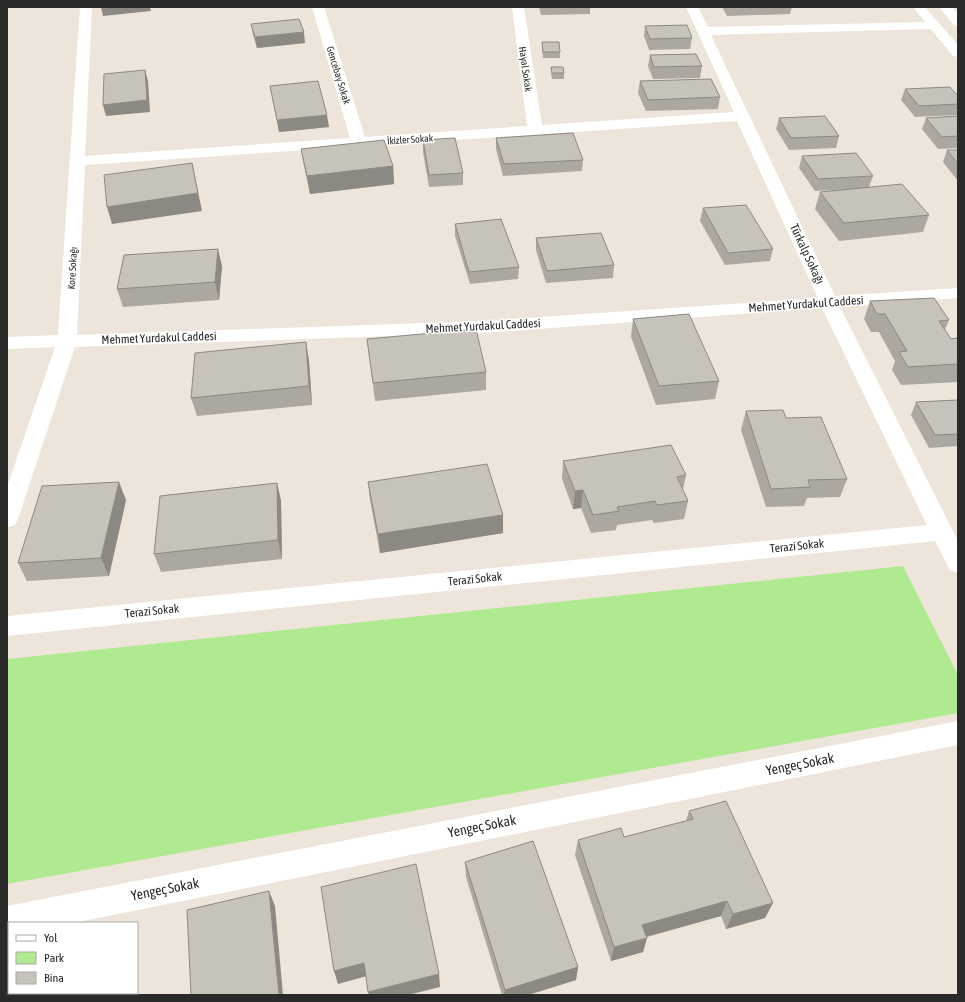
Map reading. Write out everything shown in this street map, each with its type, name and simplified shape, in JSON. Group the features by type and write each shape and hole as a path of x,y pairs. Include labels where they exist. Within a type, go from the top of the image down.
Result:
{"street":[{"name":"Kore Sokağı","path":"7,519 67,341 86,7"},
{"name":"Hayal Sokak","path":"518,7 535,130"},
{"name":"Türkalp Sokağı","path":"692,7 830,303 958,564"},
{"path":"919,7 958,53"},
{"path":"944,7 958,22"},
{"name":"Gencebay Sokak","path":"321,8 359,142"},
{"path":"703,31 934,25"},
{"name":"İkizler Sokak","path":"78,161 743,116"},
{"name":"Mehmet Yurdakul Caddesi","path":"7,343 483,327 958,293"},
{"name":"Terazi Sokak","path":"7,626 942,532"},
{"name":"Yengeç Sokak","path":"7,921 958,733"}],"green space":[{"path":"903,566 958,675 958,713 7,884 7,659"}],"building":[{"path":"299,19 304,32 255,37 251,24"},
{"path":"687,25 692,38 650,39 645,26"},
{"path":"542,42 559,42 560,52 543,52"},
{"path":"696,54 702,66 654,67 650,55"},
{"path":"551,67 563,67 564,73 552,73"},
{"path":"145,70 147,100 103,105 104,74"},
{"path":"711,79 720,97 648,100 640,81"},
{"path":"318,81 327,115 277,120 270,86"},
{"path":"950,87 958,96 958,104 919,106 905,89"},
{"path":"825,116 839,136 791,138 779,118"},
{"path":"958,116 958,136 942,137 926,118"},
{"path":"573,133 583,160 504,164 496,138"},
{"path":"455,138 463,173 429,175 423,140"},
{"path":"384,140 393,166 307,176 301,149"},
{"path":"947,150 958,150 958,164"},
{"path":"856,153 873,176 818,179 802,156"},
{"path":"192,163 198,193 107,207 104,175"},
{"path":"902,184 929,215 844,223 820,192"},
{"path":"746,205 773,249 728,253 703,208"},
{"path":"501,219 519,267 469,272 455,224"},
{"path":"601,233 614,265 547,271 536,238"},
{"path":"218,249 215,282 117,289 124,255"},
{"path":"934,298 949,320 939,321 951,339 958,338 958,364 908,367 899,352 907,351 885,314 877,314 870,301"},
{"path":"689,314 719,381 659,386 633,319"},
{"path":"476,329 486,372 373,383 367,339"},
{"path":"306,342 309,386 191,398 195,353"},
{"path":"958,400 958,434 935,435 916,402"},
{"path":"783,410 786,418 821,417 847,479 808,480 810,487 771,489 746,411"},
{"path":"671,445 686,475 677,477 688,501 657,505 655,501 617,507 619,511 593,515 583,490 575,491 563,461"},
{"path":"487,464 503,515 378,534 368,482"},
{"path":"119,482 101,558 18,563 42,486"},
{"path":"277,483 278,540 154,554 160,496"},
{"path":"726,801 773,903 733,914 727,901 642,925 647,938 614,947 578,840 621,828 624,837 693,819 689,811"},
{"path":"533,841 578,967 505,990 465,862"},
{"path":"416,864 439,974 368,992 364,963 334,971 321,887"},
{"path":"269,891 279,995 191,995 187,910"},
{"path":"126,994 126,995 41,995"}]}
